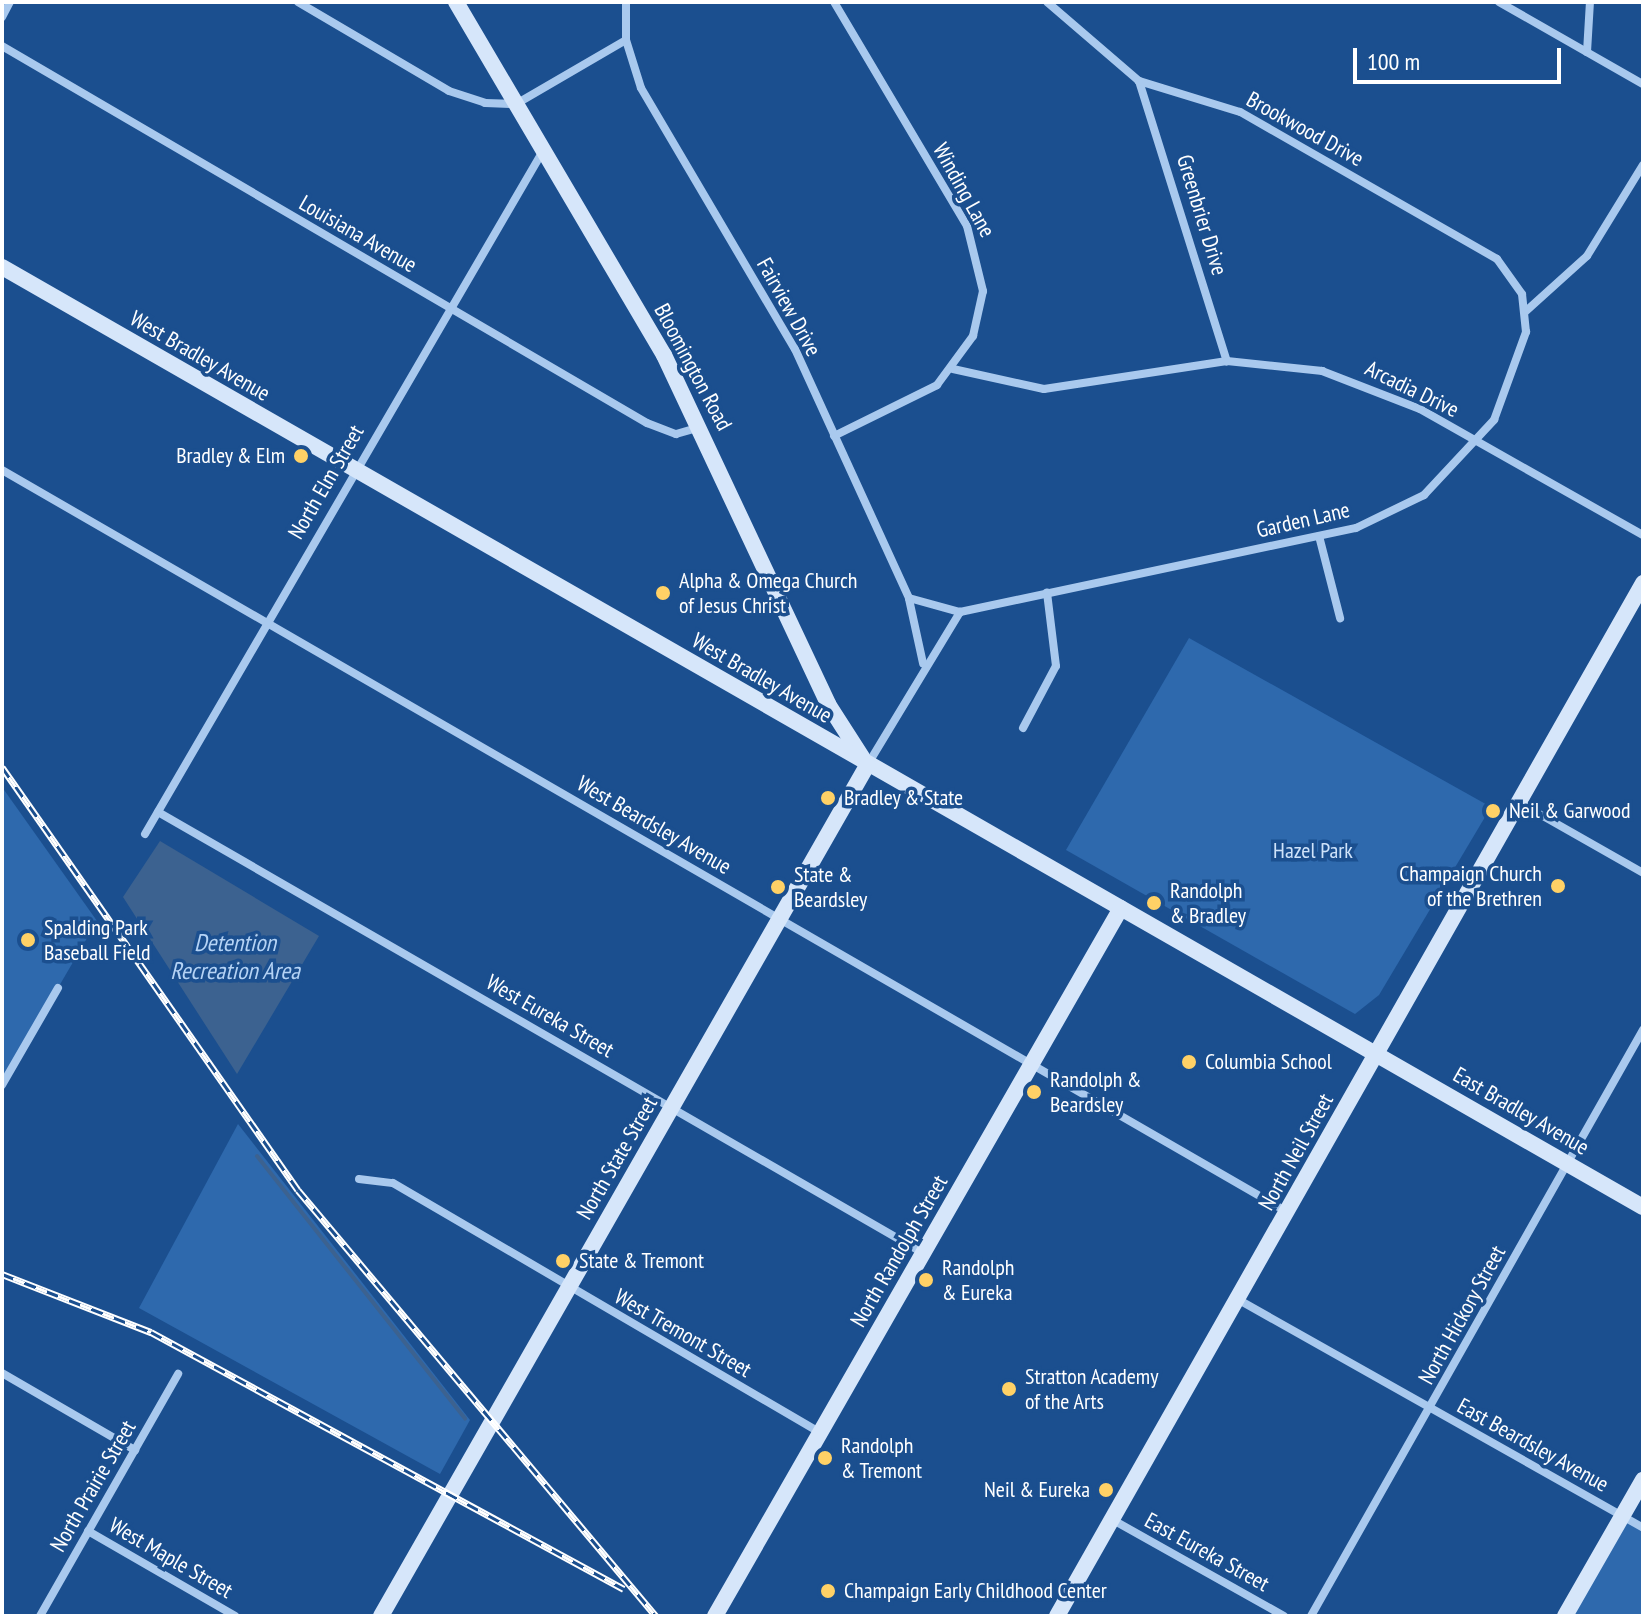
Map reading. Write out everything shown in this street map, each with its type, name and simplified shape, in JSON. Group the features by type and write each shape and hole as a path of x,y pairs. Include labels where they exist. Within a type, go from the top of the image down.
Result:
{"main road":[{"name":"Bloomington Road","path":"456,2 701,427 831,709 868,764"},
{"name":"West Bradley Avenue","path":"2,267 1377,1052"},
{"name":"North Neil Street","path":"1057,1616 1643,583"},
{"name":"North State Street","path":"381,1616 868,764"},
{"name":"North Randolph Street","path":"715,1616 1121,908"},
{"name":"East Bradley Avenue","path":"1377,1052 1643,1207"},
{"path":"1565,1616 1643,1480"}],"street":[{"path":"2,17 10,2"},
{"path":"298,2 449,91 516,104 626,40"},
{"name":"Fairview Drive","path":"626,2 626,40 641,88 795,349 909,598 923,663"},
{"name":"Winding Lane","path":"834,2 977,248 980,313 953,369 924,394 834,436"},
{"name":"Brookwood Drive","path":"1047,2 1139,81 1240,112 1477,246 1510,272 1526,311"},
{"path":"1499,2 1643,84"},
{"path":"1587,52 1590,2"},
{"name":"Louisiana Avenue","path":"2,46 664,432 701,427"},
{"name":"Greenbrier Drive","path":"1139,81 1227,361"},
{"name":"North Elm Street","path":"145,834 354,470 544,150"},
{"path":"1526,311 1587,256 1643,165"},
{"name":"Garden Lane","path":"960,612 1319,536 1401,509 1479,442 1508,391 1526,311"},
{"name":"Arcadia Drive","path":"953,369 1044,389 1227,361 1281,364 1357,381 1479,442 1643,535"},
{"name":"West Beardsley Avenue","path":"2,470 1288,1212"},
{"path":"1319,536 1340,618"},
{"path":"1023,728 1056,666 1047,593"},
{"path":"868,764 923,663 960,612 909,598"},
{"path":"1520,803 1643,873"},
{"name":"West Eureka Street","path":"158,812 923,1253"},
{"path":"2,1085 58,988"},
{"name":"North Hickory Street","path":"1311,1616 1643,1030"},
{"name":"West Tremont Street","path":"359,1179 393,1183 820,1433"},
{"name":"East Beardsley Avenue","path":"1239,1300 1643,1528"},
{"path":"2,1373 135,1450"},
{"name":"North Prairie Street","path":"40,1616 178,1374"},
{"name":"East Eureka Street","path":"1112,1519 1284,1616"},
{"name":"West Maple Street","path":"88,1531 235,1616"}],"green space":[{"name":"Hazel Park","path":"1189,638 1491,807 1379,995 1355,1014 1066,850"},
{"path":"2,787 97,921 2,1084"},
{"path":"238,1124 470,1420 440,1474 139,1308"},
{"path":"1624,1521 1643,1531 1643,1616 1569,1616"}],"water":[{"name":"Detention Recreation Area","path":"160,841 319,936 237,1074 123,897"}],"waterway":[{"path":"257,1156 465,1418"}],"railway":[{"path":"2,767 298,1190 656,1616"},
{"path":"2,1274 151,1332 624,1589"}],"place":[{"name":"Bradley & Elm","path":"301,456"},
{"name":"Alpha & Omega Church of Jesus Christ","path":"663,593"},
{"name":"Bradley & State","path":"828,798"},
{"name":"Neil & Garwood","path":"1493,811"},
{"name":"Champaign Church of the Brethren","path":"1558,886"},
{"name":"State & Beardsley","path":"778,887"},
{"name":"Randolph & Bradley","path":"1154,903"},
{"name":"Spalding Park Baseball Field","path":"28,940"},
{"name":"Columbia School","path":"1189,1062"},
{"name":"Randolph & Beardsley","path":"1034,1092"},
{"name":"State & Tremont","path":"563,1261"},
{"name":"Randolph & Eureka","path":"926,1280"},
{"name":"Stratton Academy of the Arts","path":"1009,1389"},
{"name":"Randolph & Tremont","path":"825,1458"},
{"name":"Neil & Eureka","path":"1106,1490"},
{"name":"Champaign Early Childhood Center","path":"828,1591"}]}
